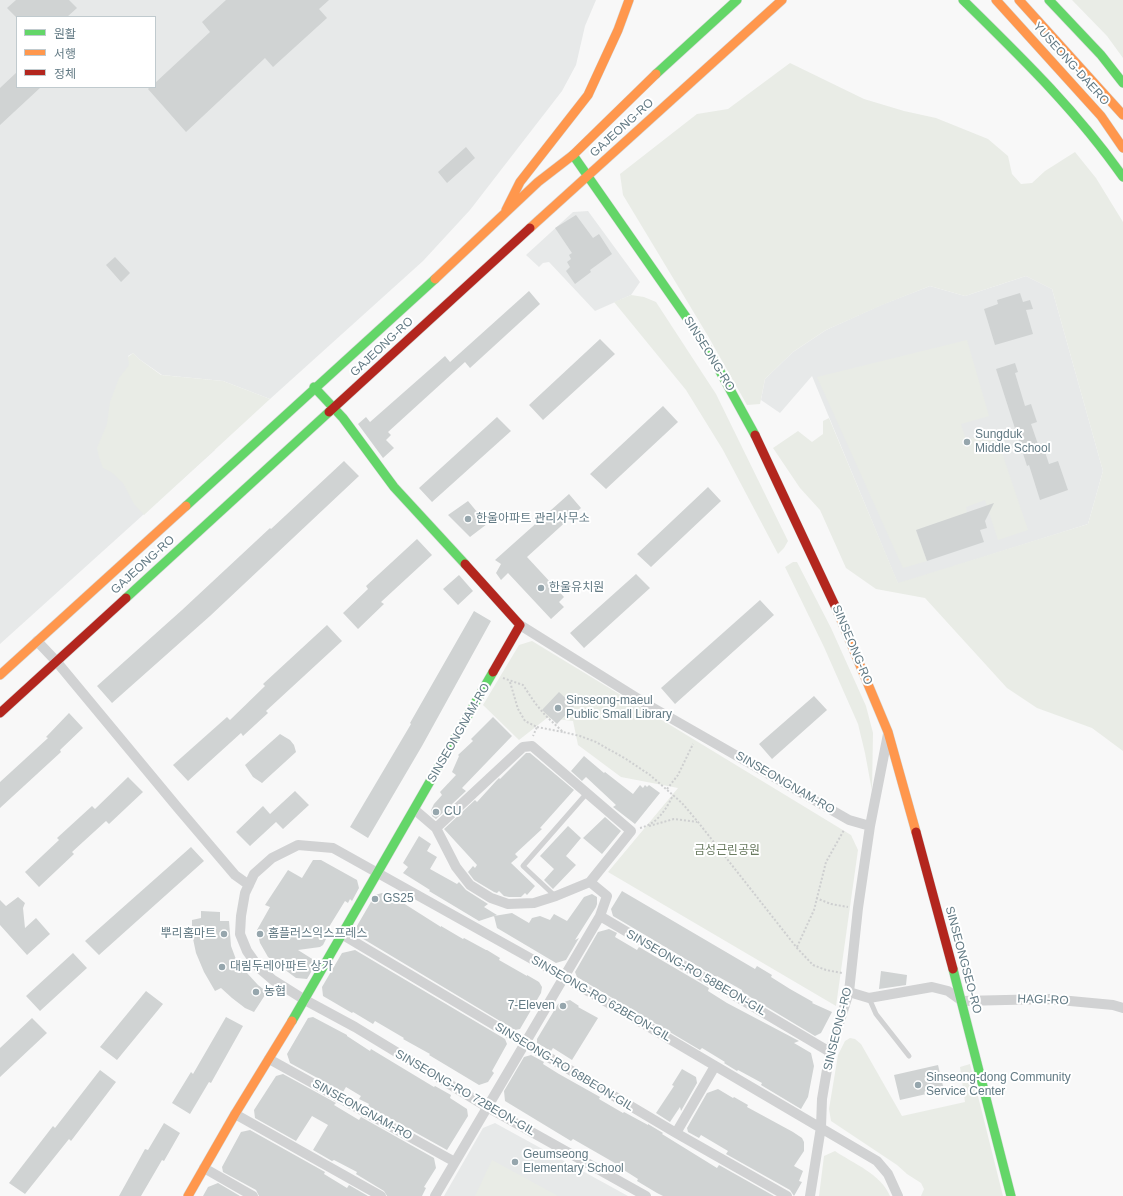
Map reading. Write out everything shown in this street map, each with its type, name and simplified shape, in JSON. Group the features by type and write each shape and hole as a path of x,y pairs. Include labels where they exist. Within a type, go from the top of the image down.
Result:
{"main road":[{"path":"503,216 520,182 588,95 618,30 629,0"},
{"name":"GAJEONG-RO","path":"0,675 503,216 538,182 573,155 670,61 736,0"},
{"name":"GAJEONG-RO","path":"0,713 587,175 782,0"},
{"path":"963,0 1062,98 1112,160 1123,177"},
{"name":"YUSEONG-DAERO","path":"996,0 1101,116 1123,148"},
{"name":"YUSEONG-DAERO","path":"1020,0 1123,115"},
{"path":"1049,0 1101,55 1123,83"},
{"name":"SINSEONG-RO","path":"573,155 705,344 742,410 790,508 845,628 888,732"},
{"path":"314,387 344,418 394,487 520,626"},
{"name":"SINSEONGNAM-RO","path":"305,1000 520,626"},
{"name":"SINSEONGSEO-RO","path":"888,732 962,1001 1011,1196"},
{"path":"188,1196 235,1114 305,1000"}],"street":[{"name":"SINSEONGNAM-RO","path":"520,626 648,705 849,820 870,826"},
{"path":"37,641 56,661 235,875 249,885"},
{"name":"SINSEONG-RO","path":"810,1196 821,1127 822,1099 830,1052 849,992 858,908 870,826 888,732"},
{"path":"415,810 436,828 456,867 470,885 491,898 508,904 534,903 590,882 631,831 532,746 523,747 436,828"},
{"path":"305,1000 274,980 259,968 247,951 240,934 245,893 254,874 272,858 298,845 333,848 379,873"},
{"name":"SINSEONG-RO 62BEON-GIL","path":"379,873 564,977 877,1161 888,1174 898,1196"},
{"path":"434,1196 600,916 607,896 590,882"},
{"name":"SINSEONG-RO 58BEON-GIL","path":"600,916 830,1052"},
{"name":"SINSEONG-RO 68BEON-GIL","path":"343,935 676,1133 787,1196"},
{"path":"849,992 869,998 932,987 948,991 962,1001"},
{"name":"HAGI-RO","path":"962,1001 1049,999 1113,1005 1123,1008"},
{"name":"SINSEONG-RO 72BEON-GIL","path":"305,1000 355,1027 487,1107 646,1196"},
{"name":"SINSEONGNAM-RO","path":"269,1059 455,1162"},
{"path":"676,1133 715,1066"},
{"path":"235,1114 381,1196"},
{"path":"204,1168 253,1196"}],"lane":[{"path":"556,896 523,866 587,793"},
{"path":"869,998 876,1014 909,1056"}],"path":[{"path":"493,674 510,682 523,685 535,704 563,732"},
{"path":"510,682 518,709 525,721 536,727 580,736 608,749 626,759 673,794 698,822 796,948 813,965 826,970 850,974"},
{"path":"528,747 536,727"},
{"path":"667,789 684,765 698,733"},
{"path":"646,827 656,820 666,808 673,794"},
{"path":"631,831 674,819 698,822"},
{"path":"796,948 814,910 826,862 849,820"},
{"path":"816,898 831,904 858,908"}],"shaded area":[{"path":"0,0 596,0 585,26 576,65 562,91 470,210 423,261 270,399 223,381 162,375 133,353 128,356 215,450 0,644"},
{"path":"588,211 640,282 631,295 595,311 549,262 543,263 539,267 526,255 573,212"},
{"name":"Sungduk Middle School","path":"1026,276 1052,289 1103,471 1088,524 898,584 812,376 780,413 761,400 765,379 793,352 826,330 881,305 930,286 965,296"},
{"name":"Geumseong Elementary School","path":"495,1123 628,1196 444,1196 483,1128"}],"green space":[{"path":"1072,0 1123,0 1123,58 1107,36"},
{"path":"790,63 864,99 904,111 936,118 988,139 1008,156 1012,174 1021,184 1032,183 1045,171 1075,152 1096,178 1123,222 1123,751 1092,728 1037,708 1007,688 925,598 876,589 846,568 820,510 800,488 773,448 798,431 812,442 823,434 823,421 829,418 898,583 1088,524 1103,471 1052,289 1026,276 965,296 930,286 882,305 826,330 793,352 765,379 760,404 747,405 708,336 623,195 620,174 697,114 728,109"},
{"path":"631,295 644,297 656,302 716,394 788,541 778,554 723,450 686,390 614,302"},
{"path":"967,340 989,416 961,424 966,440 995,432 1028,530 998,540 985,500 966,507 967,513 916,530 927,561 903,568 817,377"},
{"path":"133,353 161,375 223,381 270,399 144,515 134,504 123,483 111,472 103,468 97,448 107,424 110,402 119,378 129,365 128,357"},
{"path":"793,562 797,562 831,628 866,706 873,733 872,791 858,724 824,647 785,567"},
{"name":"금성근린공원","path":"532,641 851,835 858,850 836,1006 608,872 678,788 621,777 578,745 573,721 547,718 519,740 483,705 519,645"},
{"path":"850,1038 855,1039 861,1044 902,1116 965,1102 960,1067 970,1064 1003,1196 921,1196 924,1189 921,1183 897,1165 831,1121 829,1109 838,1055 845,1041"},
{"path":"835,1151 874,1176 886,1188 890,1196 819,1196 824,1156"},
{"path":"492,1160 558,1196 475,1196"}],"building":[{"path":"16,0 69,0 77,8 68,16 16,17 7,8"},
{"path":"226,0 329,0 319,9 327,18 273,67 265,58 186,132 148,89 156,88 156,82 210,32 202,22"},
{"path":"16,73 16,88 40,88 0,125 0,88"},
{"path":"466,147 475,158 447,183 438,172"},
{"path":"576,215 593,238 599,234 612,254 590,270 591,272 575,284 566,271 570,267 567,262 571,259 569,255 572,253 555,228"},
{"path":"115,257 130,273 121,282 106,265"},
{"path":"529,291 540,304 470,368 465,362 388,432 391,435 386,440 394,448 383,458 358,424 366,417 370,422 445,356 450,362"},
{"path":"1020,293 1023,302 1030,300 1033,309 1026,310 1033,334 995,345 984,309 998,304 997,300"},
{"path":"600,339 615,354 543,420 529,405"},
{"path":"1015,363 1018,372 1015,373 1025,406 1031,404 1037,422 1031,424 1040,450 1044,449 1049,464 1058,461 1068,490 1040,500 1029,465 1027,466 996,369"},
{"path":"663,406 678,422 606,489 590,474"},
{"path":"497,417 511,431 432,502 419,488"},
{"path":"344,461 359,476 210,616 112,703 97,686"},
{"path":"708,487 721,501 651,567 637,554"},
{"path":"569,494 581,508 527,557 564,597 559,602 564,607 551,619 508,573 501,580 496,573 501,564 495,560"},
{"name":"한울아파트 관리사무소","path":"468,501 487,524 470,537 448,515"},
{"path":"994,503 985,521 987,528 980,530 984,542 927,561 916,530"},
{"path":"417,539 432,555 381,602 384,604 358,629 343,613 368,589 366,586"},
{"path":"636,574 650,588 584,648 570,633"},
{"path":"459,575 473,591 458,605 443,589"},
{"path":"760,600 774,615 675,704 661,688"},
{"path":"474,611 491,621 422,746 368,838 350,827 411,724 410,723"},
{"path":"327,625 342,641 266,711 268,713 243,736 241,733 188,781 173,765 227,717 230,720 265,686 263,684"},
{"name":"Sinseong-maeul Public Small Library","path":"559,692 574,706 557,724 542,710"},
{"path":"814,696 827,710 772,759 759,744"},
{"path":"69,713 83,728 60,750 61,752 0,808 0,782 48,738 46,737"},
{"path":"493,717 512,736 462,788 466,791 436,819 432,816 431,810 442,795 440,792 456,775 452,772 459,756 458,755 473,741 471,739"},
{"path":"280,734 290,740 294,745 296,752 262,783 253,777 245,765"},
{"path":"526,753 530,753 574,790 540,828 542,829 515,854 518,857 511,863 535,886 527,895 525,893 521,897 509,897 504,896 499,891 497,893 494,892 474,880 468,872 473,866 475,868 477,865 444,829 475,800 477,802 499,778 500,779"},
{"path":"584,756 633,794 640,785 643,788 645,785 647,787 649,785 660,793 635,824 613,807 616,805 586,777 582,781 571,771"},
{"path":"128,777 143,792 109,824 106,821 72,852 74,854 39,887 25,872 59,840 57,838 92,806 95,809"},
{"path":"295,791 309,805 283,829 276,822 250,846 236,832 263,806 270,814"},
{"path":"605,817 621,831 602,854 583,838"},
{"path":"568,826 581,838 566,856 576,865 553,889 544,880 554,869 540,856"},
{"path":"419,836 431,844 427,851 437,857 430,869 457,884 459,882 466,890 488,904 484,907 497,915 479,921 429,891 430,890 403,873 408,867 403,863"},
{"path":"191,847 204,861 99,955 85,941"},
{"path":"313,860 321,860 357,880 359,888 352,901 350,899 348,903 345,901 324,935 326,939 323,945 320,947 298,950 317,962 307,979 296,978 268,957 260,943 257,930 270,907 265,905 288,870 302,878"},
{"path":"622,891 755,969 757,966 772,975 771,977 813,1002 812,1003 832,1012 821,1033 815,1036 742,992 742,990 717,976 716,977 613,916 611,909"},
{"path":"382,893 399,903 400,901 463,939 464,938 487,950 500,958 499,960 539,982 542,987 541,993 520,1029 515,1030 355,934 354,931 375,895"},
{"path":"592,894 597,897 596,907 575,940 579,938 566,960 556,963 497,928 494,916 512,913 529,923 532,918 540,916 550,920 554,914 567,921 584,897"},
{"path":"18,897 25,903 23,908 25,928 36,918 50,934 27,955 0,925 0,900 6,906"},
{"name":"대림두레아파트 상가","path":"201,911 220,912 220,921 229,921 231,946 237,962 258,985 267,992 254,1012 245,1008 221,988 215,991 204,972 196,953 192,934 192,920 201,918"},
{"path":"609,929 617,933 615,937 637,950 639,947 709,988 708,991 727,1003 799,1041 794,1043 811,1053 814,1066 808,1097 801,1109 761,1085 762,1083 738,1070 737,1071 702,1048 700,1050 577,977 575,972 598,932"},
{"path":"355,950 505,1039 507,1044 492,1071 494,1073 488,1082 479,1085 375,1021 373,1024 323,996 322,987 342,953"},
{"path":"73,953 87,968 40,1011 26,996"},
{"path":"881,971 907,975 906,985 879,989"},
{"path":"146,991 163,1004 117,1060 100,1047"},
{"path":"570,1000 579,1006 578,1007 598,1018 572,1060 553,1048 551,1051 537,1043 537,1039 558,1004"},
{"path":"226,1017 243,1026 211,1083 209,1082 190,1114 172,1103 191,1072 193,1074"},
{"path":"313,1017 347,1035 370,1051 371,1049 434,1087 435,1086 451,1095 450,1098 467,1109 468,1116 447,1150 368,1106 369,1104 359,1099 361,1096 346,1087 343,1092 290,1063 287,1054 308,1018"},
{"path":"32,1018 47,1033 0,1077 0,1048"},
{"path":"531,1055 544,1062 543,1064 559,1074 600,1097 599,1099 623,1113 624,1112 648,1124 717,1168 719,1165 774,1196 663,1196 657,1193 637,1181 638,1179 619,1167 620,1166 573,1139 571,1141 505,1101 504,1091 524,1057"},
{"path":"938,1065 944,1090 900,1100 894,1075"},
{"path":"682,1069 696,1077 697,1083 681,1111 680,1107 670,1122 656,1113 674,1086 672,1085"},
{"path":"100,1070 116,1082 71,1141 69,1139 25,1194 9,1183 53,1126 55,1128"},
{"path":"283,1074 336,1103 334,1105 359,1120 361,1117 434,1158 436,1168 424,1187 426,1188 422,1196 387,1196 384,1191 356,1174 357,1172 334,1160 332,1161 313,1150 328,1125 312,1116 296,1141 255,1118 254,1110 276,1076"},
{"path":"718,1089 748,1105 747,1107 802,1138 804,1142 804,1151 794,1166 803,1171 799,1181 802,1182 794,1196 790,1190 726,1154 728,1151 701,1135 699,1138 688,1132 687,1128 707,1093"},
{"path":"164,1123 180,1133 164,1161 162,1160 141,1196 119,1196 145,1149 148,1150"},
{"path":"250,1130 325,1172 324,1174 347,1188 349,1185 368,1196 259,1196 256,1190 223,1172 222,1167 241,1132"},
{"path":"218,1183 240,1196 203,1196 208,1187"}],"traffic: fast":[{"path":"656,74 737,0"},
{"path":"963,0 1027,63 1087,129 1123,177"},
{"path":"1049,0 1101,55 1123,83"},
{"path":"573,155 705,344 755,435"},
{"path":"186,506 435,279"},
{"path":"314,387 343,418 394,487 465,564"},
{"path":"126,598 329,412"},
{"path":"292,1021 493,672"},
{"path":"953,969 1011,1196"}],"traffic: slow":[{"path":"506,210 520,182 588,95 618,30 629,0"},
{"path":"530,228 782,0"},
{"path":"996,0 1101,116 1123,148"},
{"path":"1019,0 1123,115"},
{"path":"435,279 538,182 573,155 656,74"},
{"path":"0,675 186,506"},
{"path":"837,610 888,732 916,832"},
{"path":"188,1196 235,1114 292,1021"}],"traffic: jam":[{"path":"329,412 530,228"},
{"path":"755,435 837,610"},
{"path":"465,564 520,625 493,672"},
{"path":"0,713 126,598"},
{"path":"916,832 953,969"}],"place":[{"name":"Sungduk Middle School","path":"967,442"},
{"name":"한울아파트 관리사무소","path":"468,519"},
{"name":"한울유치원","path":"541,588"},
{"name":"Sinseong-maeul Public Small Library","path":"558,708"},
{"name":"CU","path":"436,812"},
{"name":"GS25","path":"375,899"},
{"name":"뿌리홈마트","path":"224,934"},
{"name":"홈플러스익스프레스","path":"260,934"},
{"name":"대림두레아파트 상가","path":"222,967"},
{"name":"농협","path":"256,992"},
{"name":"7-Eleven","path":"563,1006"},
{"name":"Sinseong-dong Community Service Center","path":"918,1085"},
{"name":"Geumseong Elementary School","path":"515,1162"}]}
